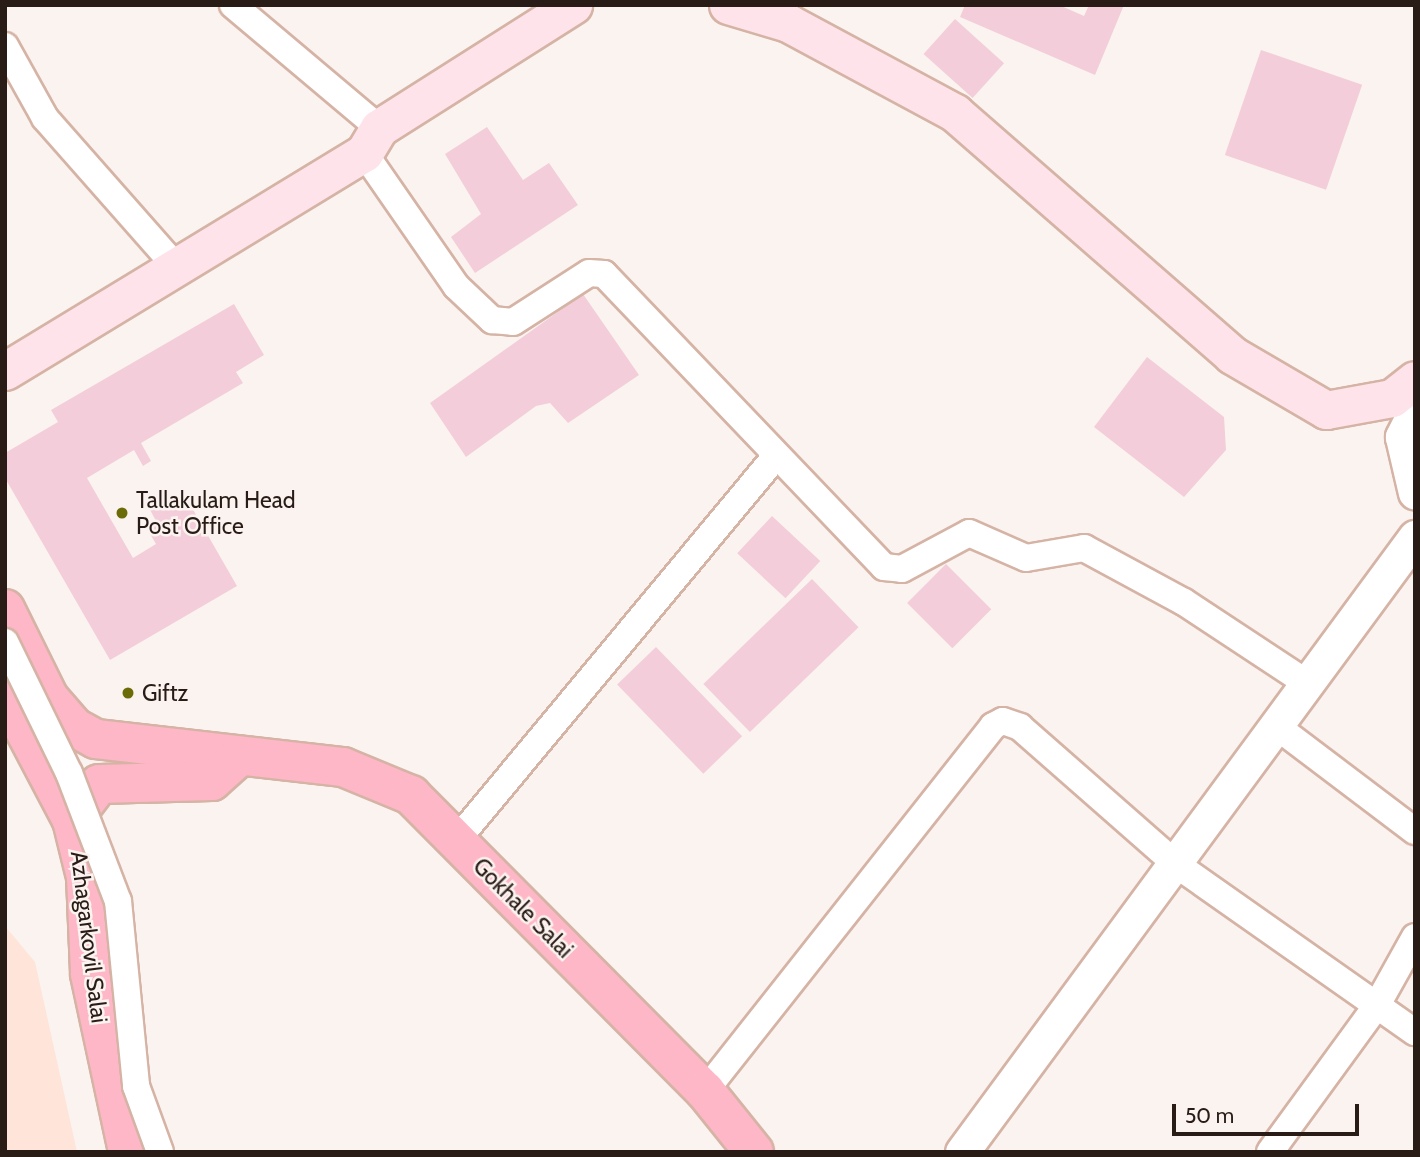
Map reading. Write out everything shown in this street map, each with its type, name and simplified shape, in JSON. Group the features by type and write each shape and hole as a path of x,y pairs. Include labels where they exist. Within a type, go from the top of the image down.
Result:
{"highway":[{"name":"Gokhale Salai","path":"5,610 49,698 74,727 96,739 344,767 381,778 411,795 705,1091 754,1152"},
{"name":"Azhagarkovil Salai","path":"5,693 72,820 86,877 90,974 113,1107 128,1152"},
{"path":"72,820 99,784 212,781 239,757"}],"main road":[{"path":"10,365 372,141 573,5"},
{"path":"728,5 788,23 954,113 1232,355 1326,410 1392,398 1415,380"}],"street":[{"path":"233,5 372,141 456,286 484,314 513,322 589,273 604,274 884,567 902,569 969,533 1026,558 1084,548 1184,602 1307,683"},
{"path":"5,46 45,118 173,263"},
{"path":"1415,411 1402,437 1415,492"},
{"path":"456,841 776,456"},
{"path":"962,1152 1177,865 1415,537"},
{"path":"5,642 69,774 118,901 136,1086 160,1152"},
{"path":"705,1091 993,726 1020,727 1177,865 1415,1032"},
{"path":"1276,726 1415,831"},
{"path":"1270,1152 1377,1005 1415,937"}],"shaded area":[{"path":"5,926 35,962 77,1152 5,1152"}],"building":[{"path":"965,5 1059,5 1084,16 1089,5 1124,5 1095,75 960,17"},
{"path":"955,19 1004,63 973,98 924,54"},
{"path":"1261,50 1362,85 1326,190 1225,155"},
{"path":"487,127 523,180 549,163 578,205 475,273 451,237 481,214 445,154"},
{"path":"583,294 639,375 568,423 550,403 536,406 466,457 430,403"},
{"path":"234,304 264,355 236,372 243,383 141,443 151,461 143,466 134,450 87,478 133,558 156,544 146,527 156,521 148,506 164,498 170,509 187,499 237,586 110,660 5,478 5,453 58,422 51,410"},
{"path":"1147,357 1224,417 1226,450 1184,497 1094,427"},
{"path":"772,516 820,561 785,598 737,553"},
{"path":"946,564 991,609 952,648 907,603"},
{"path":"812,579 859,627 750,732 703,684"},
{"path":"656,647 742,736 703,774 617,685"}],"place":[{"name":"Tallakulam Head Post Office","path":"122,513"},
{"name":"Giftz","path":"128,693"}]}
